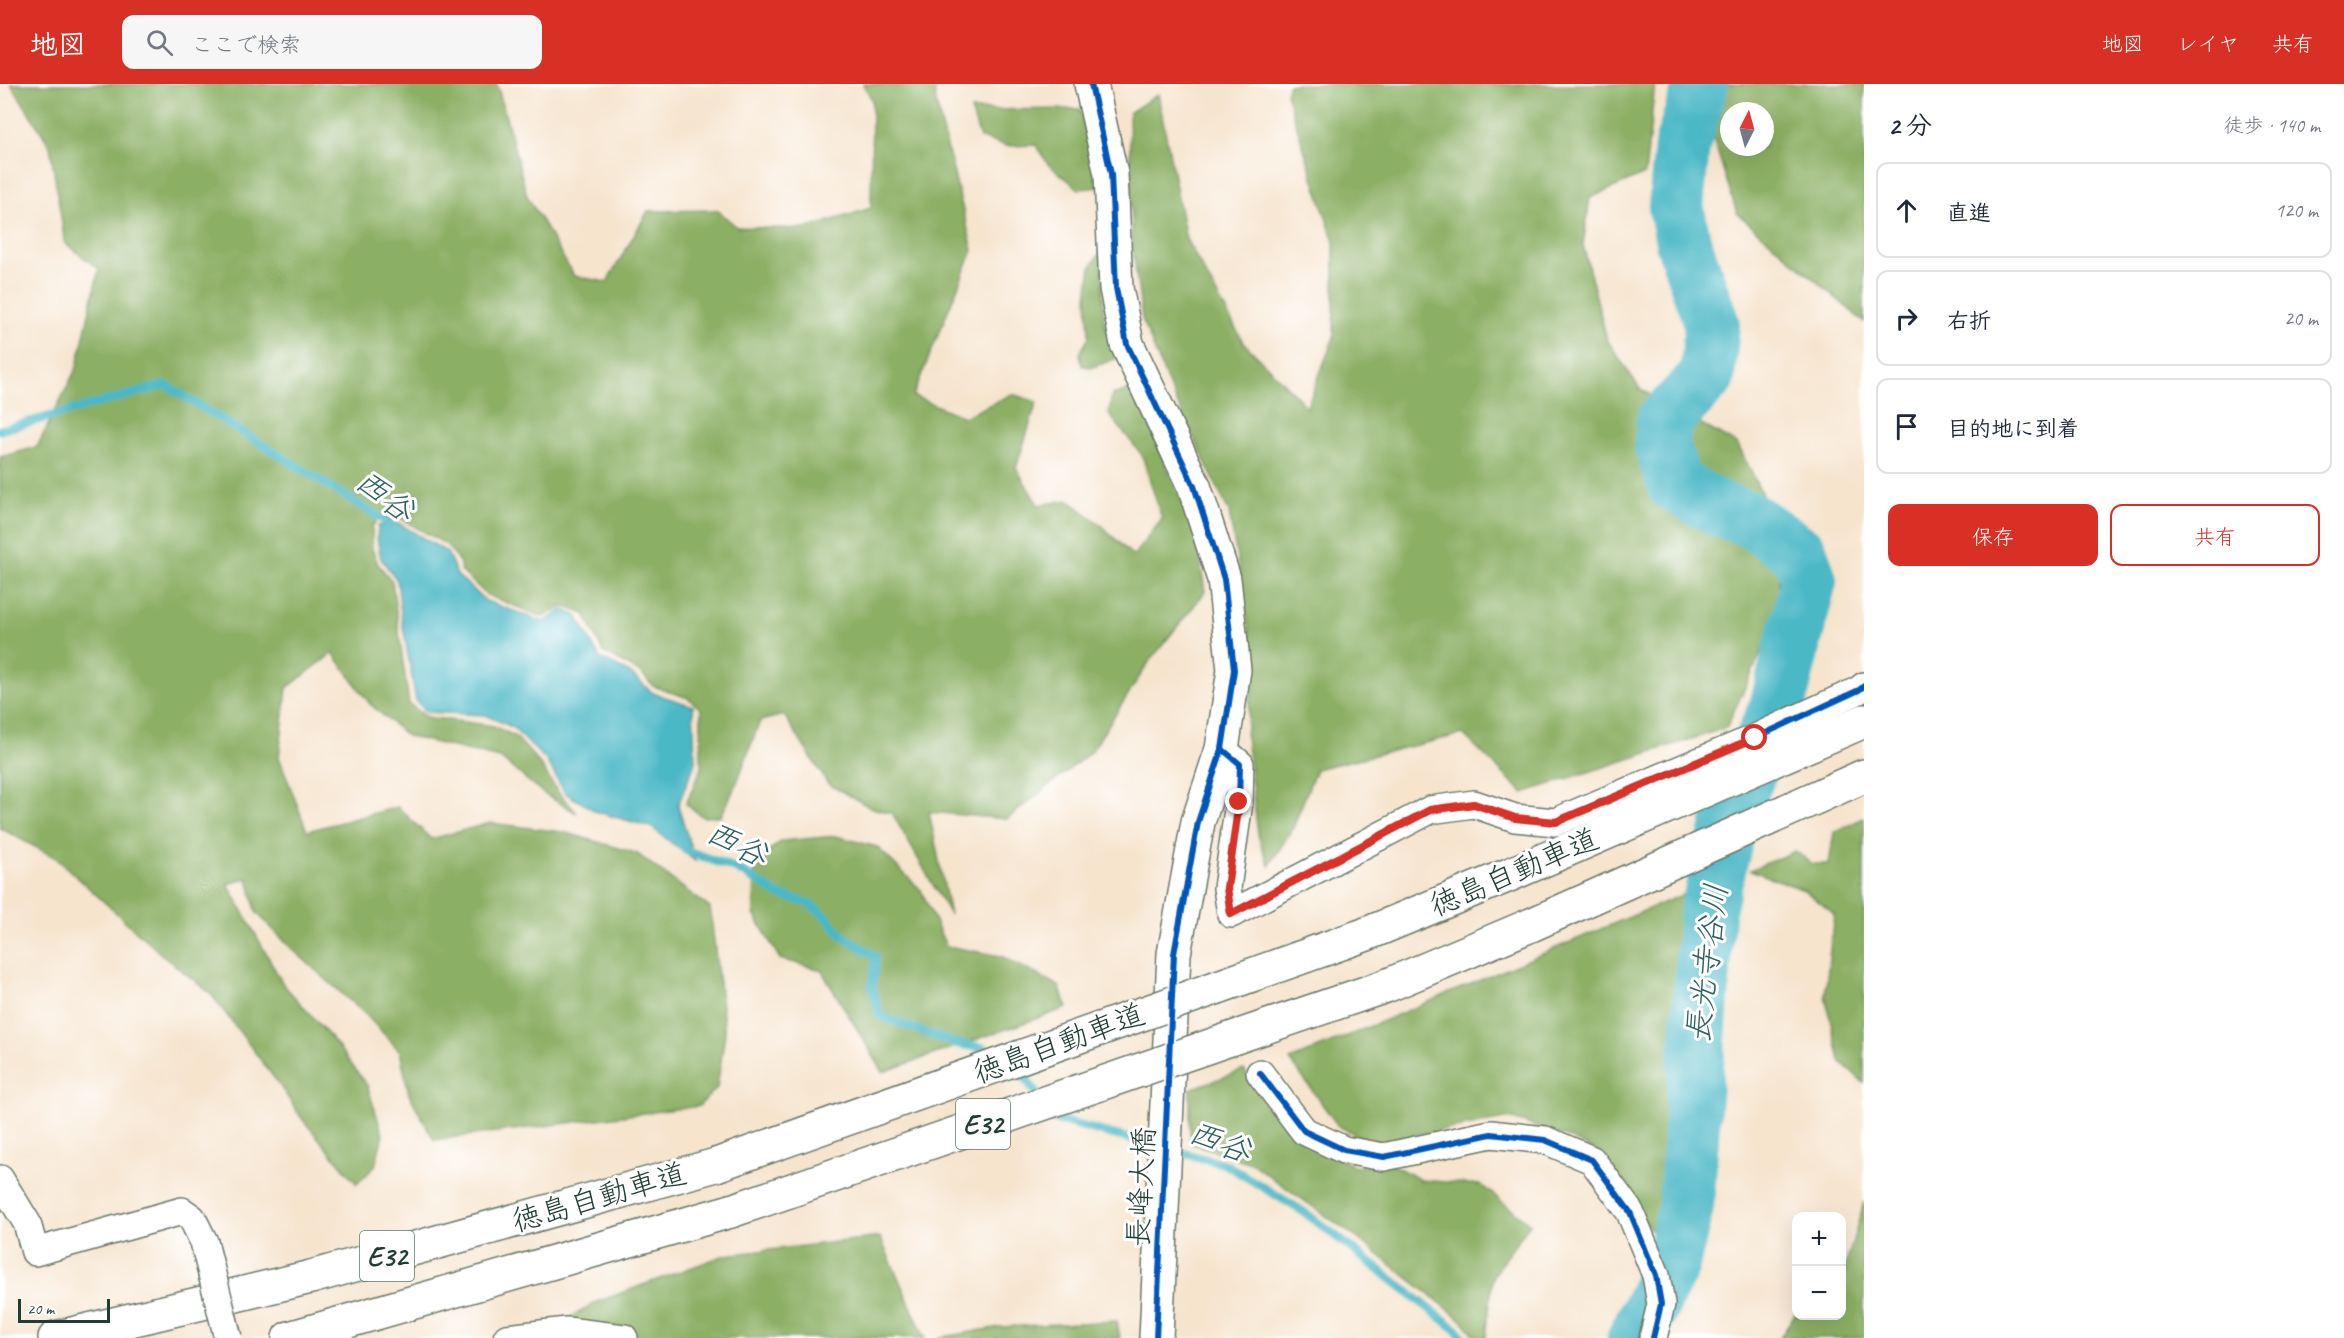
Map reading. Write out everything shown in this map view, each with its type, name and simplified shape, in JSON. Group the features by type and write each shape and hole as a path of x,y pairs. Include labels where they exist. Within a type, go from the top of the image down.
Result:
{"main road":[{"name":"長峰大橋","path":"1091,84 1111,174 1116,288 1127,345 1194,486 1224,579 1234,670 1222,749 1198,822 1174,954 1156,1338"},
{"name":"徳島自動車道","path":"55,1338 311,1277 716,1165 1364,935 1509,875 1864,721"},
{"name":"徳島自動車道","path":"289,1338 731,1211 1386,986 1531,925 1864,776"}],"street":[{"path":"1222,749 1240,764 1239,802 1227,888 1231,914 1430,810 1474,804 1515,818 1556,822 1764,734 1864,686"},
{"path":"1260,1073 1304,1131 1344,1150 1384,1157 1491,1134 1545,1140 1592,1160 1630,1212 1656,1275 1661,1304 1653,1338"},
{"path":"0,1179 27,1223 35,1252 182,1211 192,1218 204,1242 228,1338"},
{"path":"507,1338 567,1331 624,1338"}],"green space":[{"path":"11,84 497,84 527,196 574,276 607,282 648,211 717,210 737,227 805,229 871,208 872,100 863,84 934,84 936,103 973,250 913,396 964,417 1012,394 1037,402 1016,468 1038,505 1068,500 1100,524 1133,556 1162,519 1142,455 1109,414 1112,395 1134,388 1197,539 1205,592 1149,662 1091,752 1007,819 929,812 950,915 892,813 872,808 828,784 784,715 760,721 736,785 721,816 703,817 686,804 701,769 701,709 688,698 653,686 641,673 603,652 585,614 562,606 543,617 487,595 461,571 460,563 447,545 400,518 376,521 372,527 372,549 378,564 392,581 409,704 427,717 494,726 516,737 540,764 557,791 577,813 544,794 500,758 407,736 370,704 333,653 287,688 279,757 307,831 398,807 431,839 490,823 563,832 636,853 710,908 725,1033 717,1088 699,1106 434,1140 409,1094 400,1051 366,1015 292,949 256,912 248,878 228,884 283,984 333,1040 367,1085 383,1135 375,1166 357,1184 303,1120 211,994 160,953 56,858 0,828 0,457 37,447 77,367 99,269 65,243 50,146"},
{"path":"1289,84 1655,84 1645,174 1590,198 1583,245 1607,340 1640,389 1738,445 1768,507 1779,567 1779,615 1726,728 1523,793 1463,734 1316,769 1293,828 1269,866 1258,835 1246,736 1254,660 1229,512 1170,388 1142,319 1132,241 1129,113 1158,94 1186,239 1244,343 1307,407 1334,337 1334,242 1286,93"},
{"path":"1729,84 1864,84 1864,322 1737,213 1711,131 1720,108 1720,156 1774,156 1774,102 1722,102"},
{"path":"1080,109 1100,187 1079,189 1048,164 1036,145 1007,146 980,138 971,110"},
{"path":"1102,251 1104,322 1118,358 1093,367 1082,366 1080,353 1089,337 1087,297 1091,266"},
{"path":"1864,818 1864,1083 1840,1061 1825,995 1834,914 1804,890 1750,870 1795,851 1813,864 1829,864 1834,832"},
{"path":"836,836 877,847 921,890 946,946 1001,956 1059,986 1067,1008 883,1072 821,970 780,959 754,914 755,861 782,841"},
{"path":"1689,892 1672,1185 1658,1242 1604,1155 1567,1137 1510,1118 1372,1143 1338,1126 1290,1060"},
{"path":"1244,1070 1289,1132 1318,1150 1355,1166 1391,1164 1421,1180 1481,1185 1530,1224 1493,1275 1486,1338 1477,1338 1463,1321 1357,1238 1251,1163 1190,1143 1190,1089"},
{"path":"1864,1202 1864,1338 1780,1338 1792,1318 1846,1320 1846,1264"},
{"path":"880,1237 925,1338 538,1338 594,1303 725,1255"},
{"path":"1117,1321 1120,1338 937,1338 1000,1327"}],"water":[{"path":"398,523 447,552 457,575 486,601 544,622 562,609 577,616 600,658 630,673 653,693 693,706 695,763 678,805 695,861 651,827 597,812 565,793 546,760 512,727 485,715 427,712 416,701 397,580 381,559 377,538 378,526"}],"waterway":[{"name":"長光寺谷川","path":"1635,1338 1672,1264 1686,1206 1707,913 1733,809 1777,707 1809,580 1800,553 1749,519 1721,510 1675,485 1662,444 1664,421 1707,376 1712,325 1683,241 1676,206 1682,146 1701,84"},
{"name":"西谷","path":"0,430 166,385 390,524 397,533"},
{"name":"西谷","path":"683,846 688,851 737,869 779,895 808,903 825,915 842,935 876,957 872,986 880,1016 953,1043 984,1048 996,1057"},
{"name":"西谷","path":"1012,1069 1027,1080 1039,1098"},
{"name":"西谷","path":"1047,1109 1054,1119 1225,1164 1307,1214 1457,1330 1463,1338"}],"cycle path":[{"path":"1091,84 1111,174 1116,288 1127,344 1194,486 1224,579 1234,670 1222,749 1198,822 1174,954 1156,1338"},
{"path":"1222,749 1240,764 1239,802 1227,888 1231,914 1430,810 1474,804 1515,818 1555,822 1755,738 1864,686"},
{"path":"1260,1073 1304,1131 1344,1150 1384,1157 1491,1134 1545,1140 1592,1160 1630,1212 1656,1275 1661,1304 1653,1338"}],"route":[{"path":"1239,802 1227,888 1231,914 1430,810 1474,804 1515,818 1556,822 1755,738"}]}
